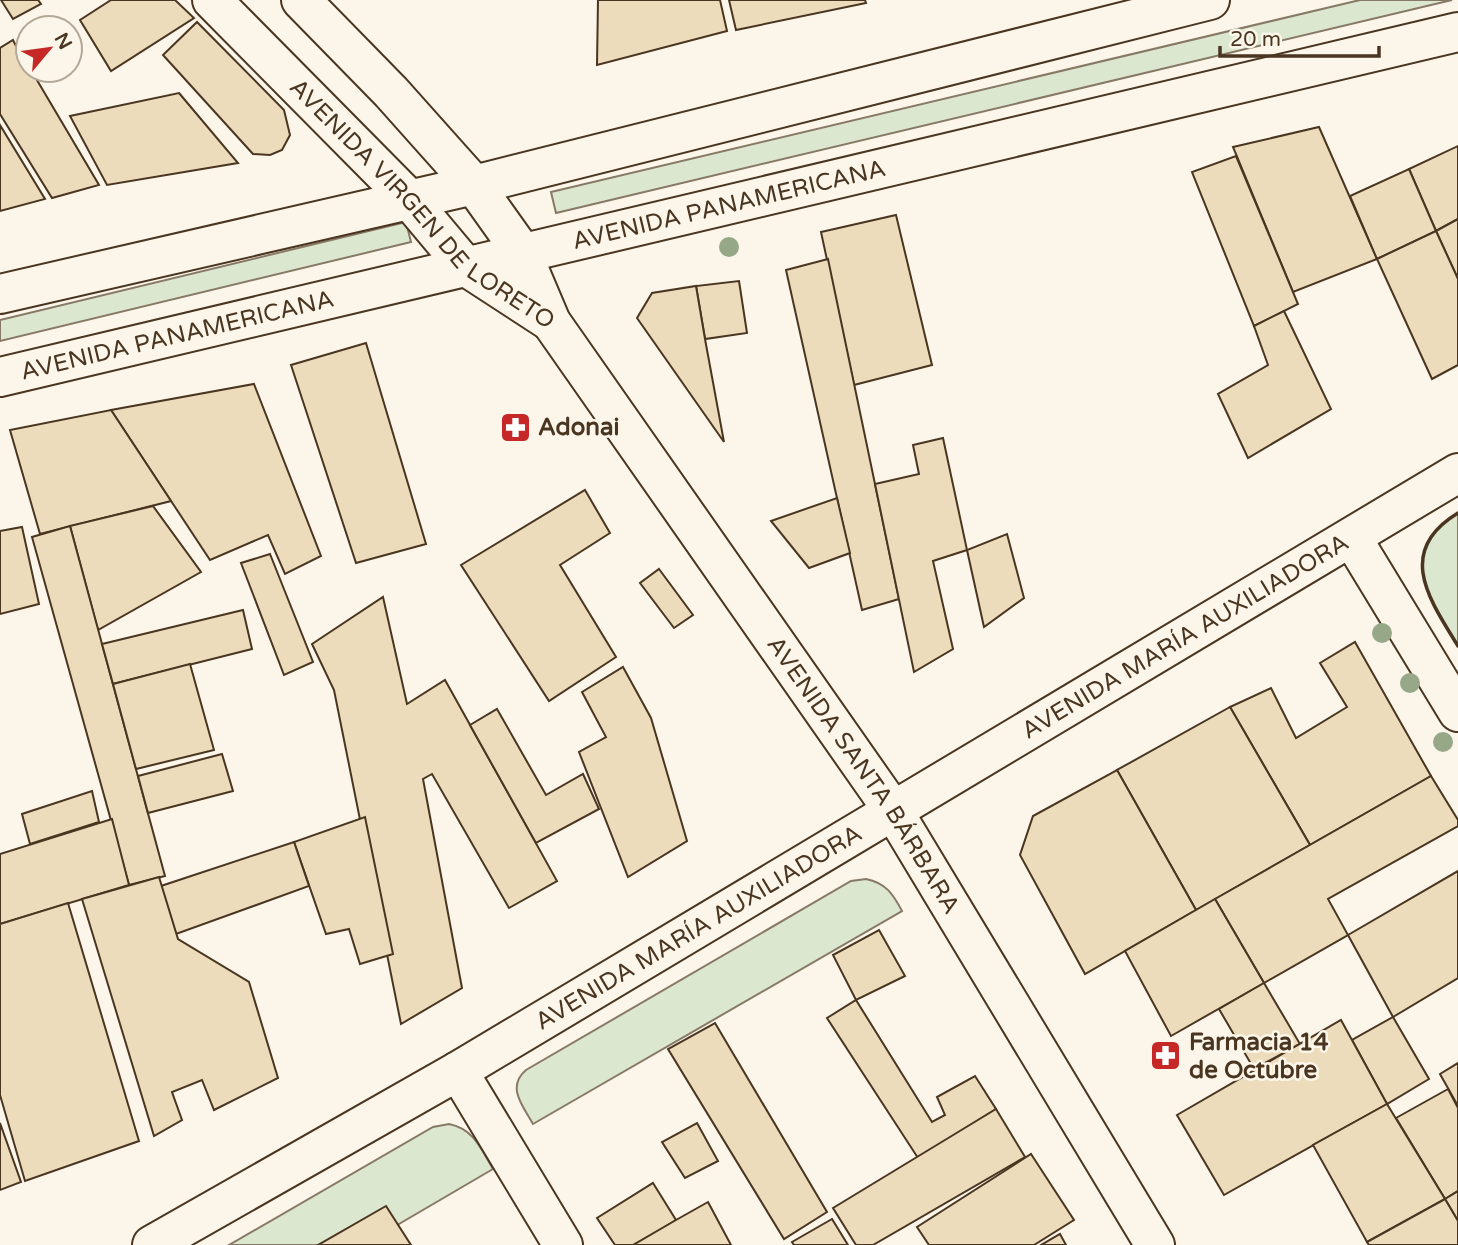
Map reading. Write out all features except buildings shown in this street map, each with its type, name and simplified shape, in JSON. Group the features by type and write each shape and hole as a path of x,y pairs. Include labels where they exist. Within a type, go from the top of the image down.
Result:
{"main road":[{"name":"AVENIDA VIRGEN DE LORETO","path":"212,0 408,198 465,266 551,322"},
{"name":"AVENIDA VIRGEN DE LORETO","path":"301,0 391,92 474,185 521,251 551,322"},
{"path":"0,294 408,198 474,185 1210,0"},
{"name":"AVENIDA PANAMERICANA","path":"0,377 521,251 1458,32"},
{"name":"AVENIDA SANTA BÁRBARA","path":"551,322 894,812 1155,1245"},
{"name":"AVENIDA MARÍA AUXILIADORA","path":"152,1245 458,1071 1458,473"},
{"path":"1352,538 1458,712"},
{"path":"458,1071 563,1245"}],"green space":[{"path":"1360,0 1452,0 556,213 551,192"},
{"path":"406,222 411,242 0,341 0,320"},
{"path":"1458,513 1458,646 1429,593 1423,559 1427,543 1439,528"},
{"path":"866,879 879,883 888,890 902,911 533,1124 517,1090 520,1076 526,1070 851,881"},
{"path":"449,1124 471,1135 493,1169 363,1245 229,1245 433,1127"}],"wall":[{"path":"1458,513 1439,528 1427,543 1423,559 1423,576 1429,593 1458,646"}],"place":[{"name":"Adonai","path":"515,427"},
{"name":"Farmacia 14 de Octubre","path":"1166,1056"}]}
